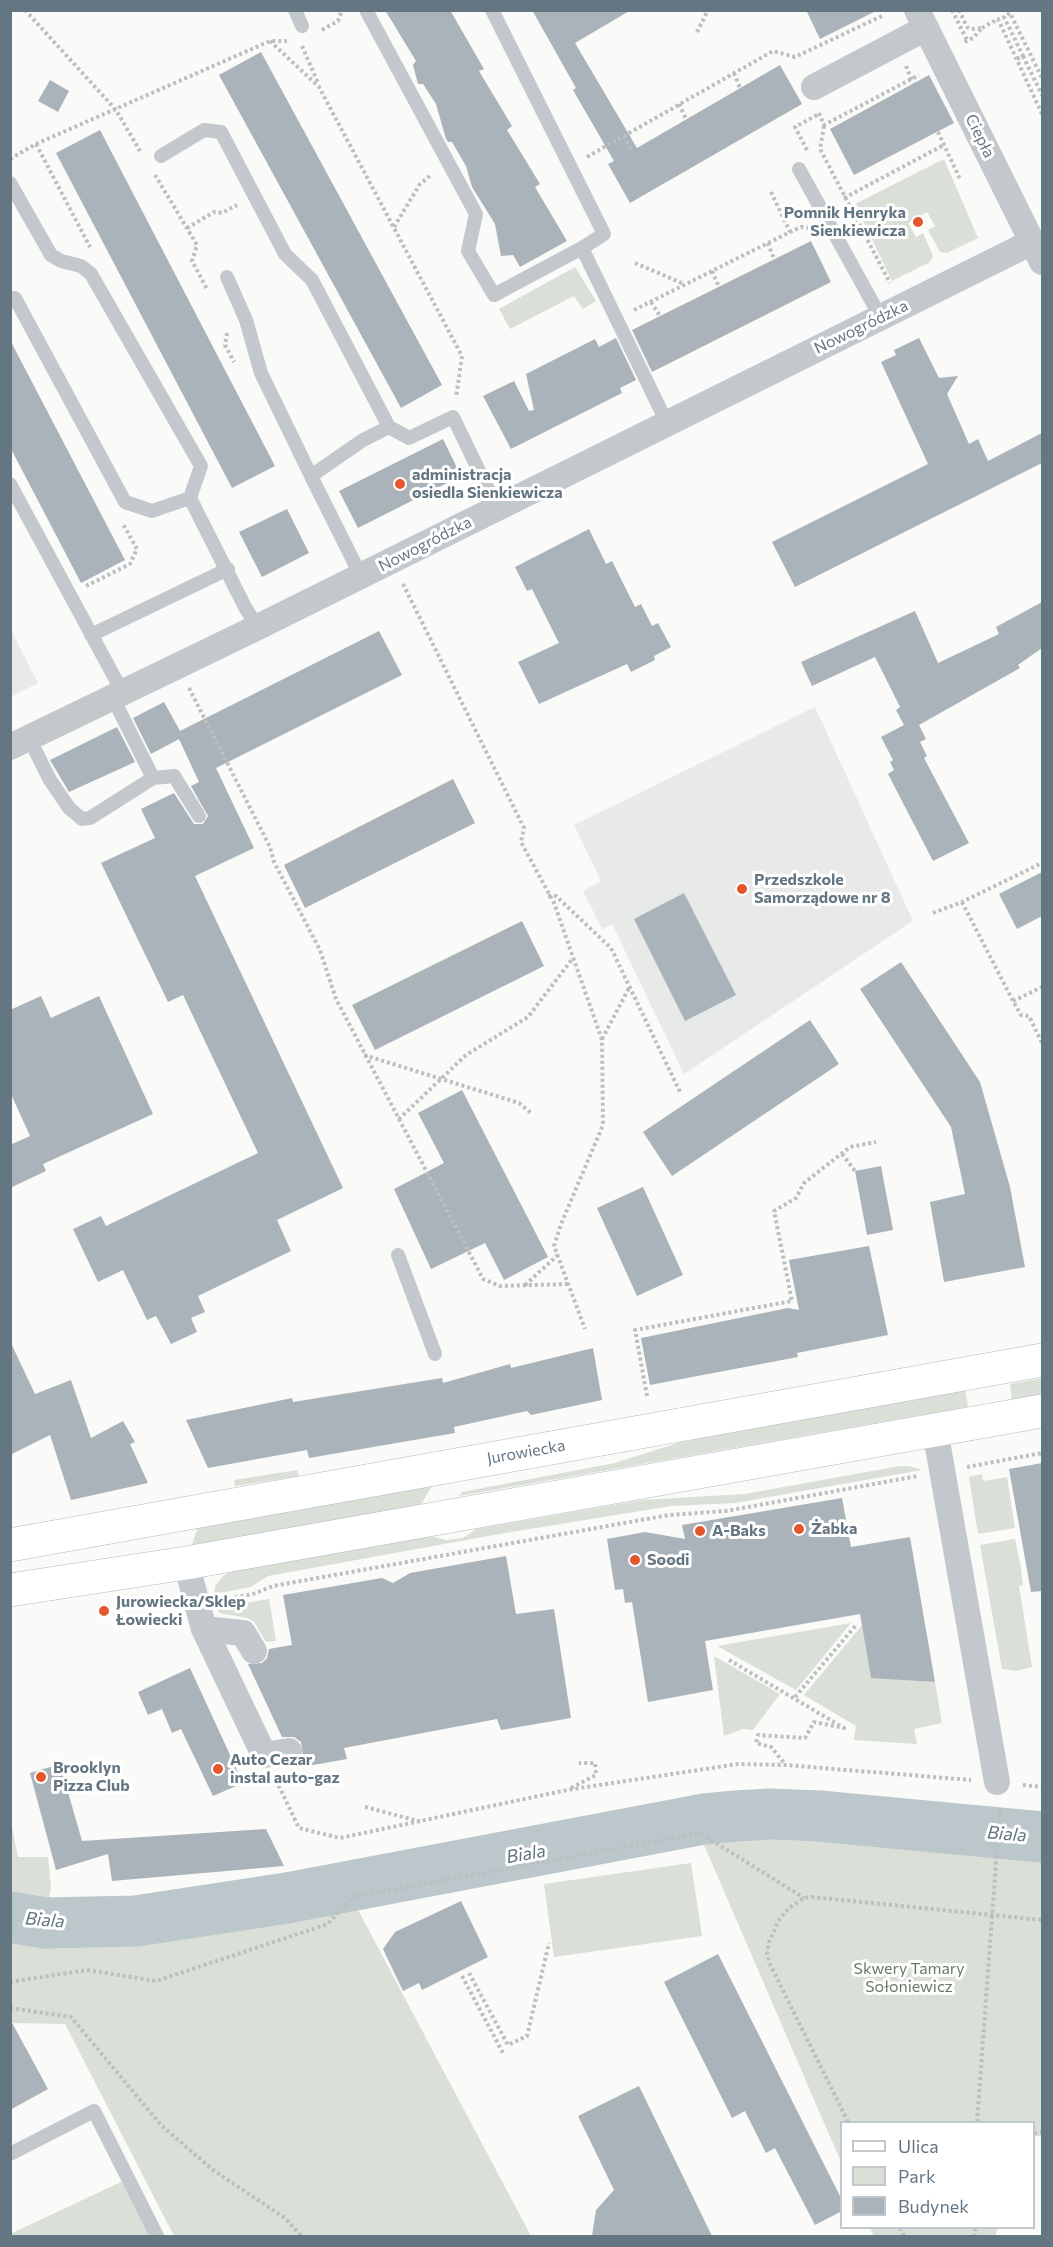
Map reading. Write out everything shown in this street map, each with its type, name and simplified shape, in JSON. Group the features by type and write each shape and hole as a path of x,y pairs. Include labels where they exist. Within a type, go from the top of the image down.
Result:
{"street":[{"path":"814,87 921,19"},
{"name":"Ciepła","path":"921,19 1037,252"},
{"name":"Nowogródzka","path":"20,742 258,627 880,318 1037,252"},
{"name":"Jurowiecka","path":"10,1545 178,1513 1042,1360"},
{"path":"10,1590 186,1563 1042,1411"},
{"path":"935,1431 997,1782"},
{"path":"455,1465 445,1490 446,1501 458,1514"},
{"path":"178,1513 186,1563 200,1617 264,1755 289,1751"},
{"path":"200,1617 243,1633 254,1651"}],"lane":[{"path":"295,10 302,26"},
{"path":"366,10 476,214 468,250 494,295 604,234 492,10"},
{"path":"161,156 204,130 221,132 285,254 312,280 389,427 409,438 453,417 497,508"},
{"path":"799,169 880,318"},
{"path":"10,183 51,255 61,261 81,266 91,274 201,466 190,498 228,569 246,609 258,627"},
{"path":"582,248 667,423"},
{"path":"227,277 246,320 261,373 361,576"},
{"path":"15,298 125,502 152,511 190,498"},
{"path":"311,476 363,440 389,427"},
{"path":"10,484 92,635 153,778"},
{"path":"92,635 228,569"},
{"path":"20,742 69,808 82,819 90,818 153,778 174,776 199,816"},
{"path":"398,1255 435,1354"},
{"path":"10,2154 94,2111 157,2236"}],"path":[{"path":"25,10 116,110 146,159"},
{"path":"319,31 338,21 342,10"},
{"path":"697,32 708,10"},
{"path":"607,146 773,51 795,57 884,15 882,10"},
{"path":"952,10 967,40 998,19 1042,114"},
{"path":"959,10 967,27 982,28"},
{"path":"1036,81 1042,78 1010,13 1004,16 1042,95"},
{"path":"270,40 319,87"},
{"path":"10,159 36,144 270,40 291,41"},
{"path":"301,42 319,87 462,356 453,417"},
{"path":"1017,59 1023,56"},
{"path":"734,73 740,88"},
{"path":"679,104 686,119"},
{"path":"808,152 795,127 819,114"},
{"path":"824,126 820,149 888,281 896,286"},
{"path":"938,132 960,179"},
{"path":"624,136 631,151"},
{"path":"36,144 97,260 91,274"},
{"path":"844,198 944,145"},
{"path":"394,227 420,184 446,162"},
{"path":"152,169 197,245 192,261 212,299"},
{"path":"771,192 789,232"},
{"path":"187,228 214,212 222,213 255,196"},
{"path":"617,319 801,227 808,228 813,238"},
{"path":"768,243 774,259"},
{"path":"635,263 684,285"},
{"path":"712,271 719,287"},
{"path":"651,302 660,316"},
{"path":"228,327 225,345 235,365"},
{"path":"77,590 130,564 137,549 120,517 125,502"},
{"path":"402,582 524,828 521,842 548,896 554,903 602,1040 603,1125 554,1246 585,1329"},
{"path":"180,692 198,683"},
{"path":"189,687 270,847 273,862 320,950 336,999 363,1054 483,1279 500,1286 569,1284"},
{"path":"933,913 962,902 1042,863"},
{"path":"548,896 556,896 611,948 680,1092"},
{"path":"962,902 1013,1001 1021,1015 1029,1016 1042,1043"},
{"path":"399,1119 466,1055 528,1017 573,958"},
{"path":"602,1040 629,987"},
{"path":"1013,1001 1042,987"},
{"path":"363,1054 519,1103 531,1113"},
{"path":"647,1396 635,1330 792,1301 774,1211 796,1198 804,1183 850,1147 876,1142"},
{"path":"842,1154 855,1171"},
{"path":"525,1286 558,1255"},
{"path":"200,1617 273,1586 669,1515 726,1511 1042,1453"},
{"path":"795,1697 857,1624"},
{"path":"729,1659 844,1728 814,1722 805,1738 758,1735 756,1743 777,1752 785,1765"},
{"path":"264,1755 299,1828 340,1838 567,1790 738,1764 785,1765 997,1782"},
{"path":"567,1790 596,1775 595,1763 579,1763"},
{"path":"365,1807 422,1822"},
{"path":"977,2121 994,1915 1000,1808"},
{"path":"10,1982 87,1970 156,1981 328,1924 352,1897 700,1833 804,1898 1042,1920"},
{"path":"804,1898 789,1908 779,1920 769,1942 767,1954 848,2121"},
{"path":"469,1973 508,2045 527,2036 549,1943"},
{"path":"462,1976 502,2052"},
{"path":"10,2008 71,2017 161,2125 213,2170 285,2218 301,2236"}],"shaded area":[{"path":"10,628 38,683 11,697 10,697"},
{"name":"Przedszkole Samorządowe nr 8","path":"815,707 913,921 684,1074 612,924 602,929 583,891 601,881 574,825"}],"green space":[{"path":"944,159 978,238 947,253 940,252 928,230 935,226 927,212 908,223 916,237 923,233 933,256 930,262 892,281 855,204"},
{"path":"575,267 596,301 583,309 574,296 510,329 499,309"},
{"path":"1042,1378 1042,1396 1012,1401 1010,1384"},
{"path":"965,1389 968,1407 459,1496 462,1492 615,1463 681,1442"},
{"path":"900,1466 922,1470 735,1503 671,1506 499,1534 268,1576 251,1587 214,1594 215,1586 230,1571 431,1536 446,1540 463,1538 476,1529 642,1500 745,1494"},
{"path":"297,1470 299,1476 235,1486 234,1480"},
{"path":"982,1474 983,1481 1007,1477 1015,1528 978,1534 969,1477"},
{"path":"432,1486 420,1506 192,1545 198,1527"},
{"path":"1015,1539 1023,1585 1019,1586 1032,1667 1017,1671 1002,1669 980,1545"},
{"path":"269,1599 276,1641 266,1642 254,1622 247,1618 220,1613 215,1608"},
{"path":"851,1623 796,1690 717,1646"},
{"path":"862,1625 871,1677 935,1682 942,1723 914,1729 917,1744 854,1740 856,1726 804,1695"},
{"path":"714,1656 780,1694 753,1730 743,1729 724,1736"},
{"path":"10,1817 18,1857 48,1857 51,1888 45,1923 137,1921 288,1898 356,1906 531,2236 174,2236 65,2024 11,2023"},
{"name":"Skwery Tamary Sołoniewicz","path":"701,1838 1042,1847 1042,2136 1035,2136 1035,2121 840,2121 840,2160"},
{"path":"691,1863 702,1936 554,1957 544,1884"},
{"path":"123,2181 149,2236 11,2236 10,2234"},
{"path":"870,2229 997,2229 996,2236 874,2236"}],"building":[{"path":"385,10 450,10 484,69 479,71 512,126 507,130 540,184 535,187 567,241 520,267 513,255 501,256 495,224 472,187 466,166 452,142 446,139 436,104 423,84 418,84 413,65 416,61"},
{"path":"532,10 631,10 575,43 637,148 780,65 802,104 630,203 608,164 614,161 573,90 576,88"},
{"path":"806,10 878,10 820,39"},
{"path":"261,52 442,385 401,408 219,75"},
{"path":"929,75 954,123 854,175 830,129"},
{"path":"50,80 69,91 58,112 38,101"},
{"path":"100,130 275,466 232,488 56,153"},
{"path":"811,241 831,282 652,372 632,330"},
{"path":"616,338 636,380 620,388 622,393 511,449 483,396 514,381 529,411 534,410 526,374 595,339 599,347"},
{"path":"919,338 939,378 958,376 947,394 969,444 978,439 988,461 1042,433 1042,463 795,587 772,542 928,464 881,362 896,355 894,350"},
{"path":"10,340 125,560 81,583 10,447"},
{"name":"administracja osiedla Sienkiewicza","path":"443,439 461,476 358,528 339,491"},
{"path":"287,509 309,553 262,577 239,532"},
{"path":"589,529 606,564 612,561 635,607 641,604 652,626 658,623 671,647 654,656 655,660 631,672 627,664 539,704 518,662 559,643 532,589 527,591 515,567"},
{"path":"1042,602 1042,648 1018,665 1020,668 919,725 926,739 920,742 927,756 924,758 969,843 933,861 888,774 894,770 890,762 893,760 881,737 904,725 896,710 900,707 875,657 812,686 801,662 915,611 938,663 999,634 996,627"},
{"path":"379,631 402,675 216,768 254,848 195,876 343,1188 277,1220 291,1251 198,1296 205,1312 191,1318 197,1332 171,1344 156,1316 147,1320 123,1270 98,1282 73,1229 101,1216 106,1226 258,1153 183,995 168,1002 101,863 155,838 141,809 174,793 194,824 203,824 208,816 191,786 199,782 179,739 151,754 133,718 164,702 180,731"},
{"path":"117,727 135,762 69,792 50,760"},
{"path":"453,779 475,823 305,908 284,865"},
{"path":"1042,872 1042,916 1017,929 999,894"},
{"path":"684,893 736,995 685,1021 634,919"},
{"path":"522,921 544,966 375,1050 352,1005"},
{"path":"901,962 980,1082 1010,1187 1025,1267 944,1282 930,1202 965,1194 951,1127 860,989"},
{"path":"41,996 51,1018 99,996 153,1114 43,1164 46,1171 10,1188 10,1145 30,1136 10,1092 10,1010"},
{"path":"810,1020 839,1064 672,1176 643,1132"},
{"path":"462,1090 548,1257 504,1280 485,1243 431,1269 394,1189 444,1163 418,1113"},
{"path":"881,1166 893,1230 867,1235 855,1171"},
{"path":"643,1187 683,1275 637,1296 597,1208"},
{"path":"869,1246 888,1335 797,1353 798,1357 650,1385 641,1338 788,1308 799,1310 789,1260"},
{"path":"10,1341 35,1394 71,1380 91,1438 123,1421 135,1442 130,1444 148,1483 71,1500 50,1435 10,1455"},
{"path":"593,1348 602,1400 531,1415 527,1411 454,1427 455,1433 309,1458 307,1450 208,1468 186,1420 292,1398 293,1402 442,1378 443,1383 510,1364 511,1368"},
{"path":"1042,1463 1042,1591 1031,1592 1009,1469"},
{"path":"842,1498 851,1547 910,1537 935,1682 871,1678 860,1614 705,1641 713,1690 648,1702 632,1602 625,1603 623,1589 615,1590 607,1539 645,1532 685,1539 682,1525"},
{"path":"506,1556 516,1614 554,1609 571,1718 501,1730 497,1719 344,1748 347,1759 297,1768 295,1764 303,1756 301,1742 294,1737 282,1737 248,1664 262,1663 267,1658 269,1649 292,1645 283,1595 382,1578 393,1583 410,1573"},
{"path":"190,1668 243,1783 213,1796 181,1729 172,1733 162,1709 148,1715 138,1692"},
{"path":"60,1764 82,1841 266,1829 284,1866 112,1881 108,1854 56,1870 30,1773"},
{"path":"461,1901 488,1957 422,1990 419,1983 403,1991 383,1949 395,1932"},
{"path":"718,1954 840,2196 840,2212 815,2225 775,2148 766,2153 745,2111 732,2118 664,1982"},
{"path":"10,2019 48,2089 10,2110"},
{"path":"639,2086 712,2236 592,2236 596,2210 614,2190 578,2116"}],"waterway":[{"name":"Biala","path":"10,1917 45,1923 136,1921 287,1898 704,1819 736,1816 770,1814 819,1816 1042,1837"}],"place":[{"name":"Pomnik Henryka Sienkiewicza","path":"918,222"},
{"name":"administracja osiedla Sienkiewicza","path":"400,484"},
{"name":"Przedszkole Samorządowe nr 8","path":"742,889"},
{"name":"Żabka","path":"799,1529"},
{"name":"A-Baks","path":"700,1531"},
{"name":"Soodi","path":"635,1560"},
{"name":"Jurowiecka/Sklep Łowiecki","path":"104,1611"},
{"name":"Auto Cezar instal auto-gaz","path":"218,1769"},
{"name":"Brooklyn Pizza Club","path":"41,1777"}]}
